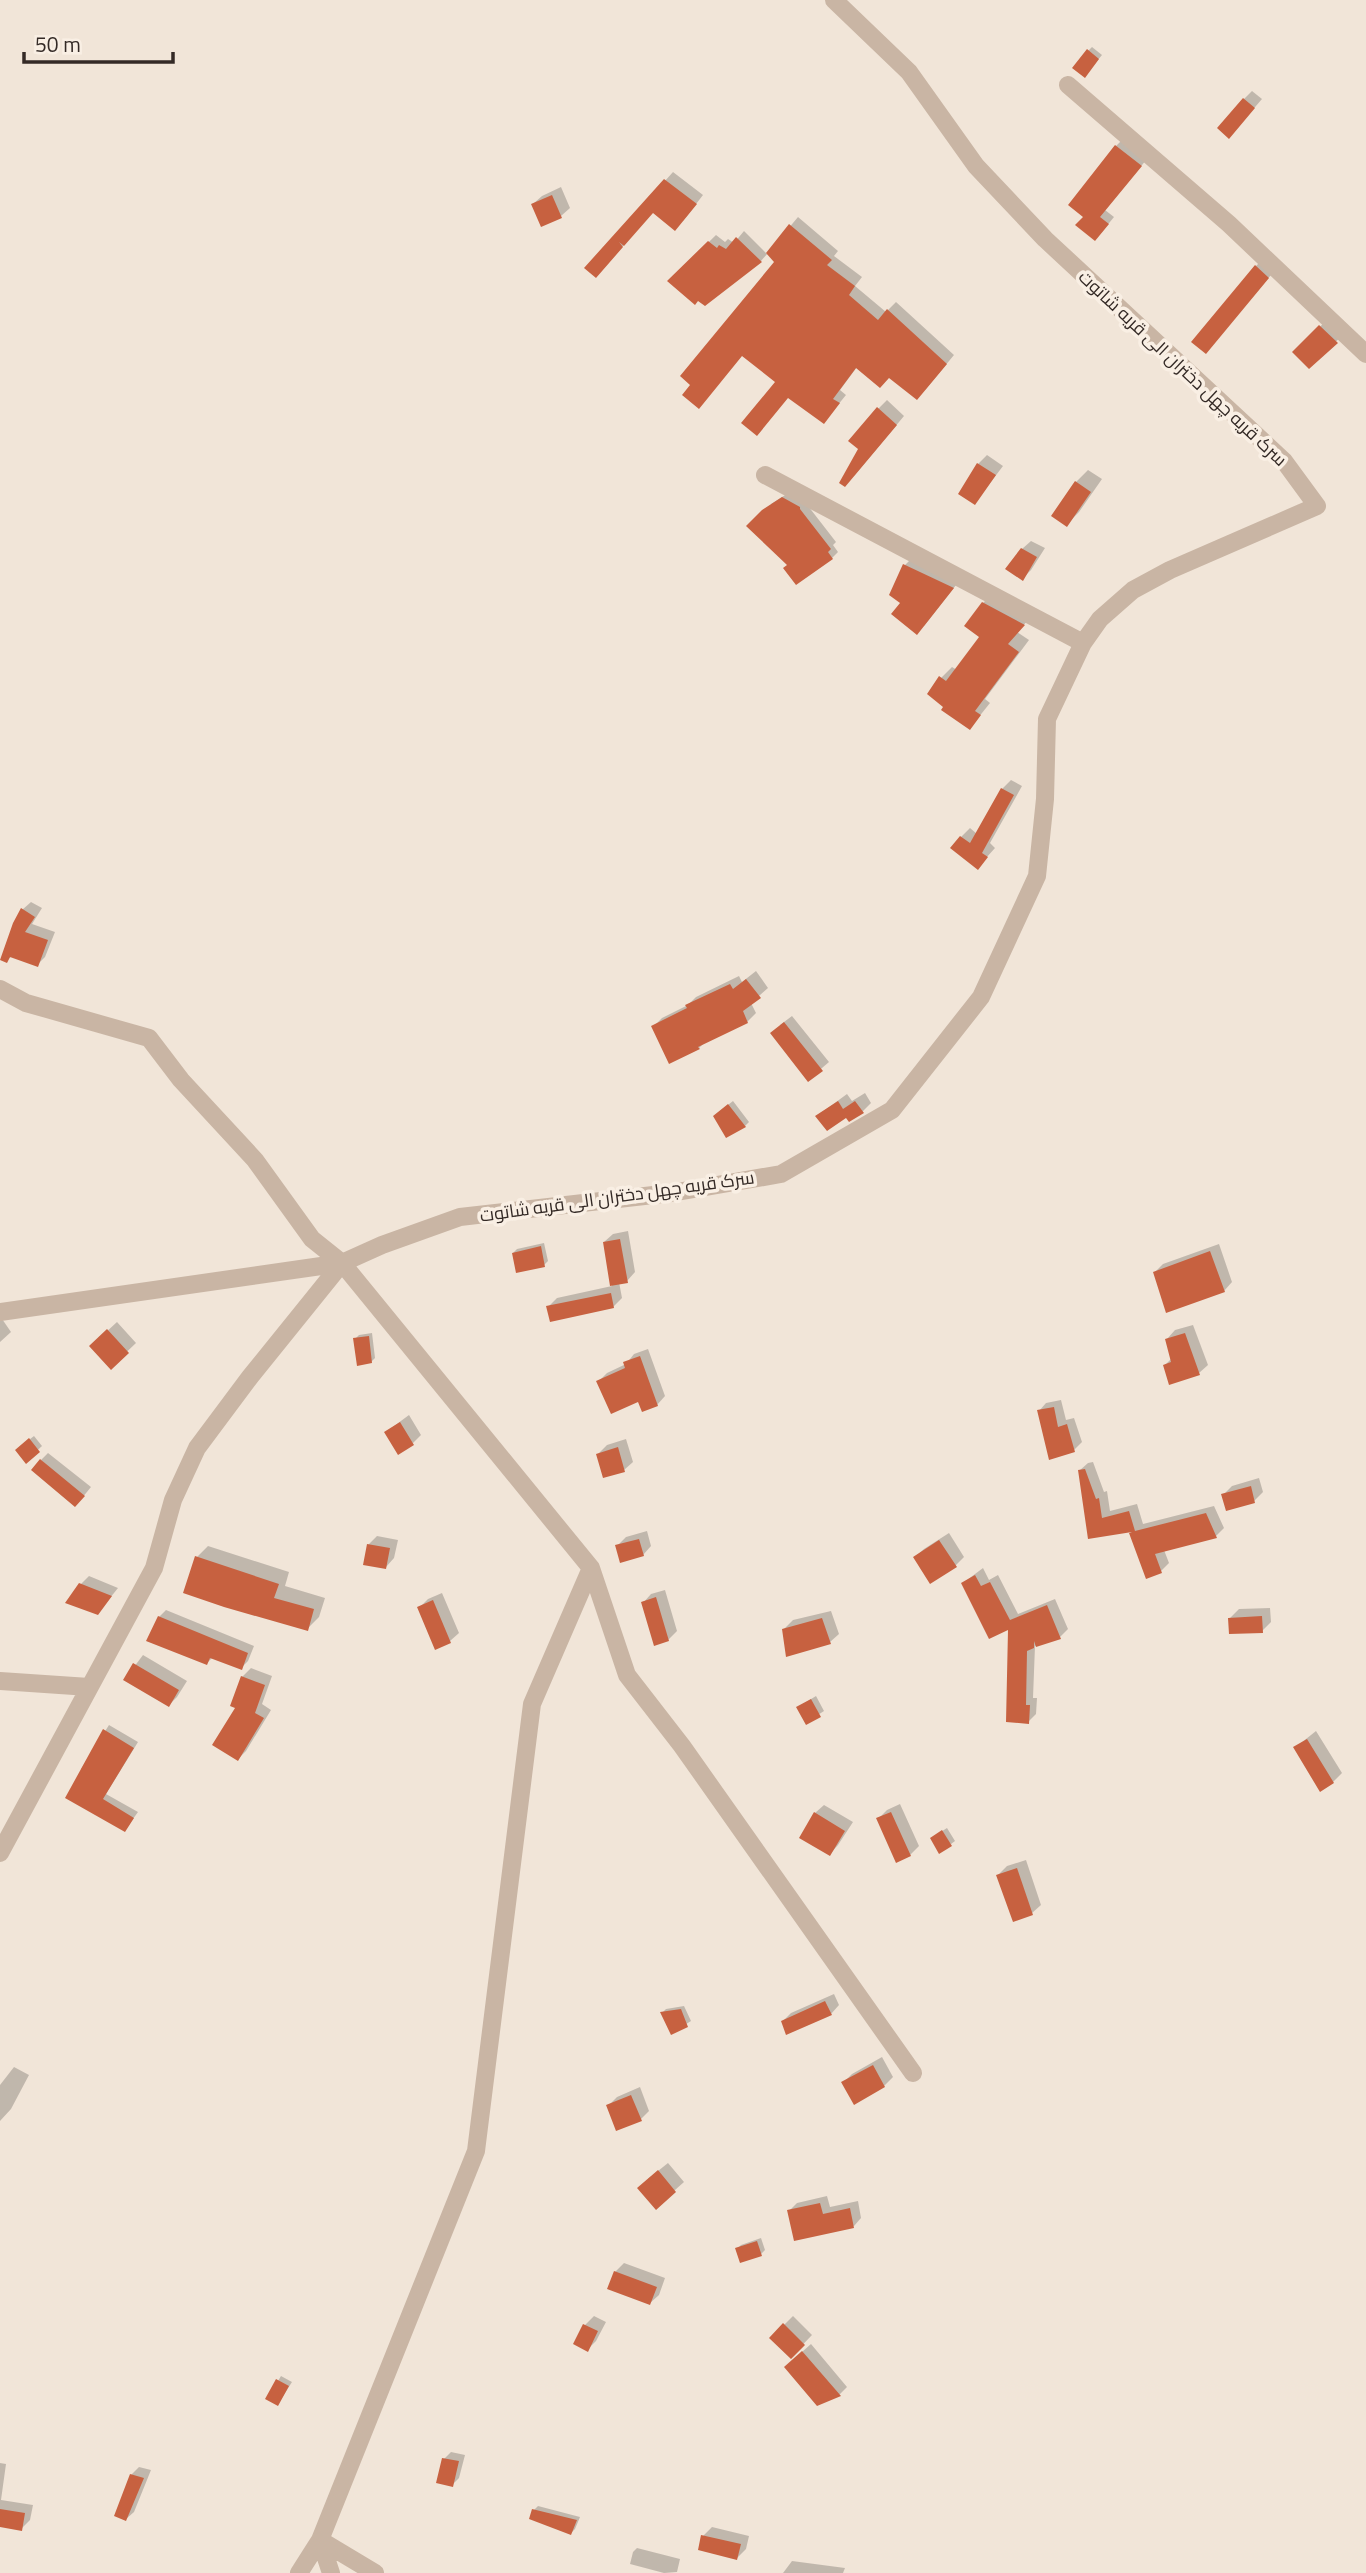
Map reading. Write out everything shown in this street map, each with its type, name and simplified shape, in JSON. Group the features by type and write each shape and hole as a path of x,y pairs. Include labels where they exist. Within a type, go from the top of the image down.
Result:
{"street":[{"name":"سرک قریه چهل دختران الی قریه شاتوت","path":"342,1263 382,1245 460,1217 671,1193 781,1174 892,1110 981,997 1037,876 1045,799 1047,719 1083,643 1100,619 1133,590 1214,549 1317,506 1284,461 1045,239 976,166 909,72 834,0"},
{"path":"1068,85 1230,224 1366,354"},
{"path":"765,475 1083,643"},
{"path":"0,989 26,1003 149,1038 181,1080 255,1160 312,1239 342,1263 591,1568 627,1675 682,1746 913,2073"},
{"path":"0,1312 342,1263"},
{"path":"0,1853 154,1569 173,1500 197,1448 342,1263"},
{"path":"299,2573 320,2540 476,2151 533,1704 591,1568"},
{"path":"0,1681 89,1687"},
{"path":"320,2540 331,2573"},
{"path":"320,2540 374,2573"}],"building":[{"path":"1087,49 1099,59 1085,78 1072,68"},
{"path":"1243,98 1255,108 1229,139 1217,128"},
{"path":"1115,145 1142,166 1100,217 1109,224 1095,241 1075,225 1083,217 1068,205"},
{"path":"664,179 697,204 675,231 653,213 624,246 619,242 623,247 596,278 584,268"},
{"path":"552,195 562,218 541,227 531,204"},
{"path":"789,224 832,260 827,265 855,286 849,295 878,320 887,309 947,364 917,400 889,378 880,388 856,368 833,399 840,403 824,424 788,398 757,436 741,423 775,382 742,356 699,409 682,395 690,385 680,376 774,262 766,253"},
{"path":"736,237 762,262 705,306 698,301 695,305 667,281 708,241 717,248 719,245 726,249"},
{"path":"1255,265 1269,278 1206,354 1191,342"},
{"path":"1319,325 1338,343 1309,369 1292,352"},
{"path":"877,407 897,425 845,487 839,483 858,449 848,441"},
{"path":"977,463 996,475 975,505 958,494"},
{"path":"1075,481 1091,492 1067,527 1051,516"},
{"path":"782,497 800,507 831,549 828,552 833,559 796,585 783,568 787,565 746,526 762,510"},
{"path":"1021,548 1037,557 1023,581 1005,569"},
{"path":"903,564 954,588 917,635 891,614 900,603 889,595"},
{"path":"982,602 1025,625 1008,644 1019,652 975,711 981,715 970,730 941,710 943,707 927,694 939,676 946,681 979,637 964,626"},
{"path":"1001,788 1014,795 982,853 988,857 978,870 950,848 960,836 970,843"},
{"path":"21,908 35,917 25,932 48,940 38,967 10,957 7,963 0,960"},
{"path":"746,979 761,998 743,1011 748,1023 669,1064 651,1026 687,1008 685,1005 730,984 733,989"},
{"path":"784,1022 823,1071 808,1082 770,1033"},
{"path":"838,1101 843,1109 855,1101 864,1113 849,1122 846,1118 827,1131 815,1116"},
{"path":"728,1104 746,1127 726,1138 713,1116"},
{"path":"620,1239 628,1283 610,1286 603,1242"},
{"path":"541,1246 545,1267 516,1273 512,1253"},
{"path":"1210,1251 1225,1292 1166,1313 1153,1272"},
{"path":"611,1293 614,1308 550,1322 546,1306"},
{"path":"107,1329 129,1353 111,1370 89,1346"},
{"path":"1185,1333 1200,1375 1169,1385 1163,1365 1171,1362 1165,1339"},
{"path":"369,1336 372,1363 357,1366 353,1338"},
{"path":"640,1356 658,1406 642,1412 638,1402 611,1414 596,1381 625,1368 623,1362"},
{"path":"1054,1407 1058,1427 1067,1424 1075,1452 1049,1460 1037,1410"},
{"path":"400,1422 414,1445 398,1455 384,1432"},
{"path":"29,1438 40,1452 26,1464 15,1450"},
{"path":"618,1447 625,1472 603,1478 596,1454"},
{"path":"40,1459 85,1496 75,1507 31,1470"},
{"path":"1085,1469 1096,1499 1099,1498 1102,1518 1129,1511 1135,1531 1206,1513 1217,1538 1155,1554 1162,1573 1146,1579 1129,1533 1132,1532 1088,1539 1078,1470"},
{"path":"1251,1486 1255,1503 1226,1511 1221,1494"},
{"path":"639,1539 644,1556 620,1563 615,1545"},
{"path":"939,1540 957,1567 930,1584 913,1557"},
{"path":"367,1544 390,1548 386,1569 363,1565"},
{"path":"195,1556 279,1584 274,1598 314,1609 308,1631 183,1593"},
{"path":"975,1575 981,1586 990,1582 1010,1620 1047,1605 1061,1639 1036,1647 1034,1641 1034,1648 1027,1651 1026,1705 1030,1705 1029,1724 1006,1722 1008,1630 989,1639 961,1583"},
{"path":"79,1583 112,1596 98,1615 65,1603"},
{"path":"656,1597 669,1641 654,1646 641,1602"},
{"path":"433,1600 451,1643 435,1650 417,1607"},
{"path":"158,1616 248,1653 242,1670 210,1658 207,1665 146,1641"},
{"path":"1262,1616 1263,1633 1229,1634 1228,1618"},
{"path":"822,1618 831,1644 786,1657 782,1629"},
{"path":"133,1663 179,1690 169,1707 123,1680"},
{"path":"241,1676 265,1685 255,1713 264,1718 238,1761 212,1745 235,1708 230,1706"},
{"path":"811,1699 821,1717 806,1725 796,1707"},
{"path":"103,1729 134,1748 103,1799 134,1818 125,1832 65,1798"},
{"path":"1307,1739 1334,1783 1320,1792 1293,1747"},
{"path":"814,1812 845,1831 830,1856 799,1838"},
{"path":"891,1812 911,1856 896,1863 876,1818"},
{"path":"942,1830 952,1846 939,1854 930,1838"},
{"path":"1017,1868 1033,1915 1013,1922 996,1875"},
{"path":"825,2001 832,2015 786,2035 781,2021"},
{"path":"681,2009 688,2027 671,2035 660,2012"},
{"path":"873,2065 885,2087 854,2105 841,2082"},
{"path":"631,2095 642,2121 616,2131 606,2105"},
{"path":"658,2170 676,2192 656,2210 637,2188"},
{"path":"820,2203 823,2214 850,2208 854,2228 794,2241 787,2210"},
{"path":"757,2241 762,2256 740,2263 735,2248"},
{"path":"614,2271 657,2287 650,2305 607,2289"},
{"path":"783,2323 805,2345 791,2359 769,2338"},
{"path":"583,2324 598,2331 588,2352 573,2344"},
{"path":"802,2351 841,2396 817,2406 784,2367"},
{"path":"276,2379 289,2386 278,2406 265,2399"},
{"path":"442,2458 459,2461 453,2487 436,2483"},
{"path":"130,2474 144,2478 126,2521 114,2516"},
{"path":"0,2509 25,2513 22,2531 0,2527"},
{"path":"532,2509 577,2520 571,2535 529,2519"},
{"path":"701,2535 741,2544 737,2560 698,2550"}]}
